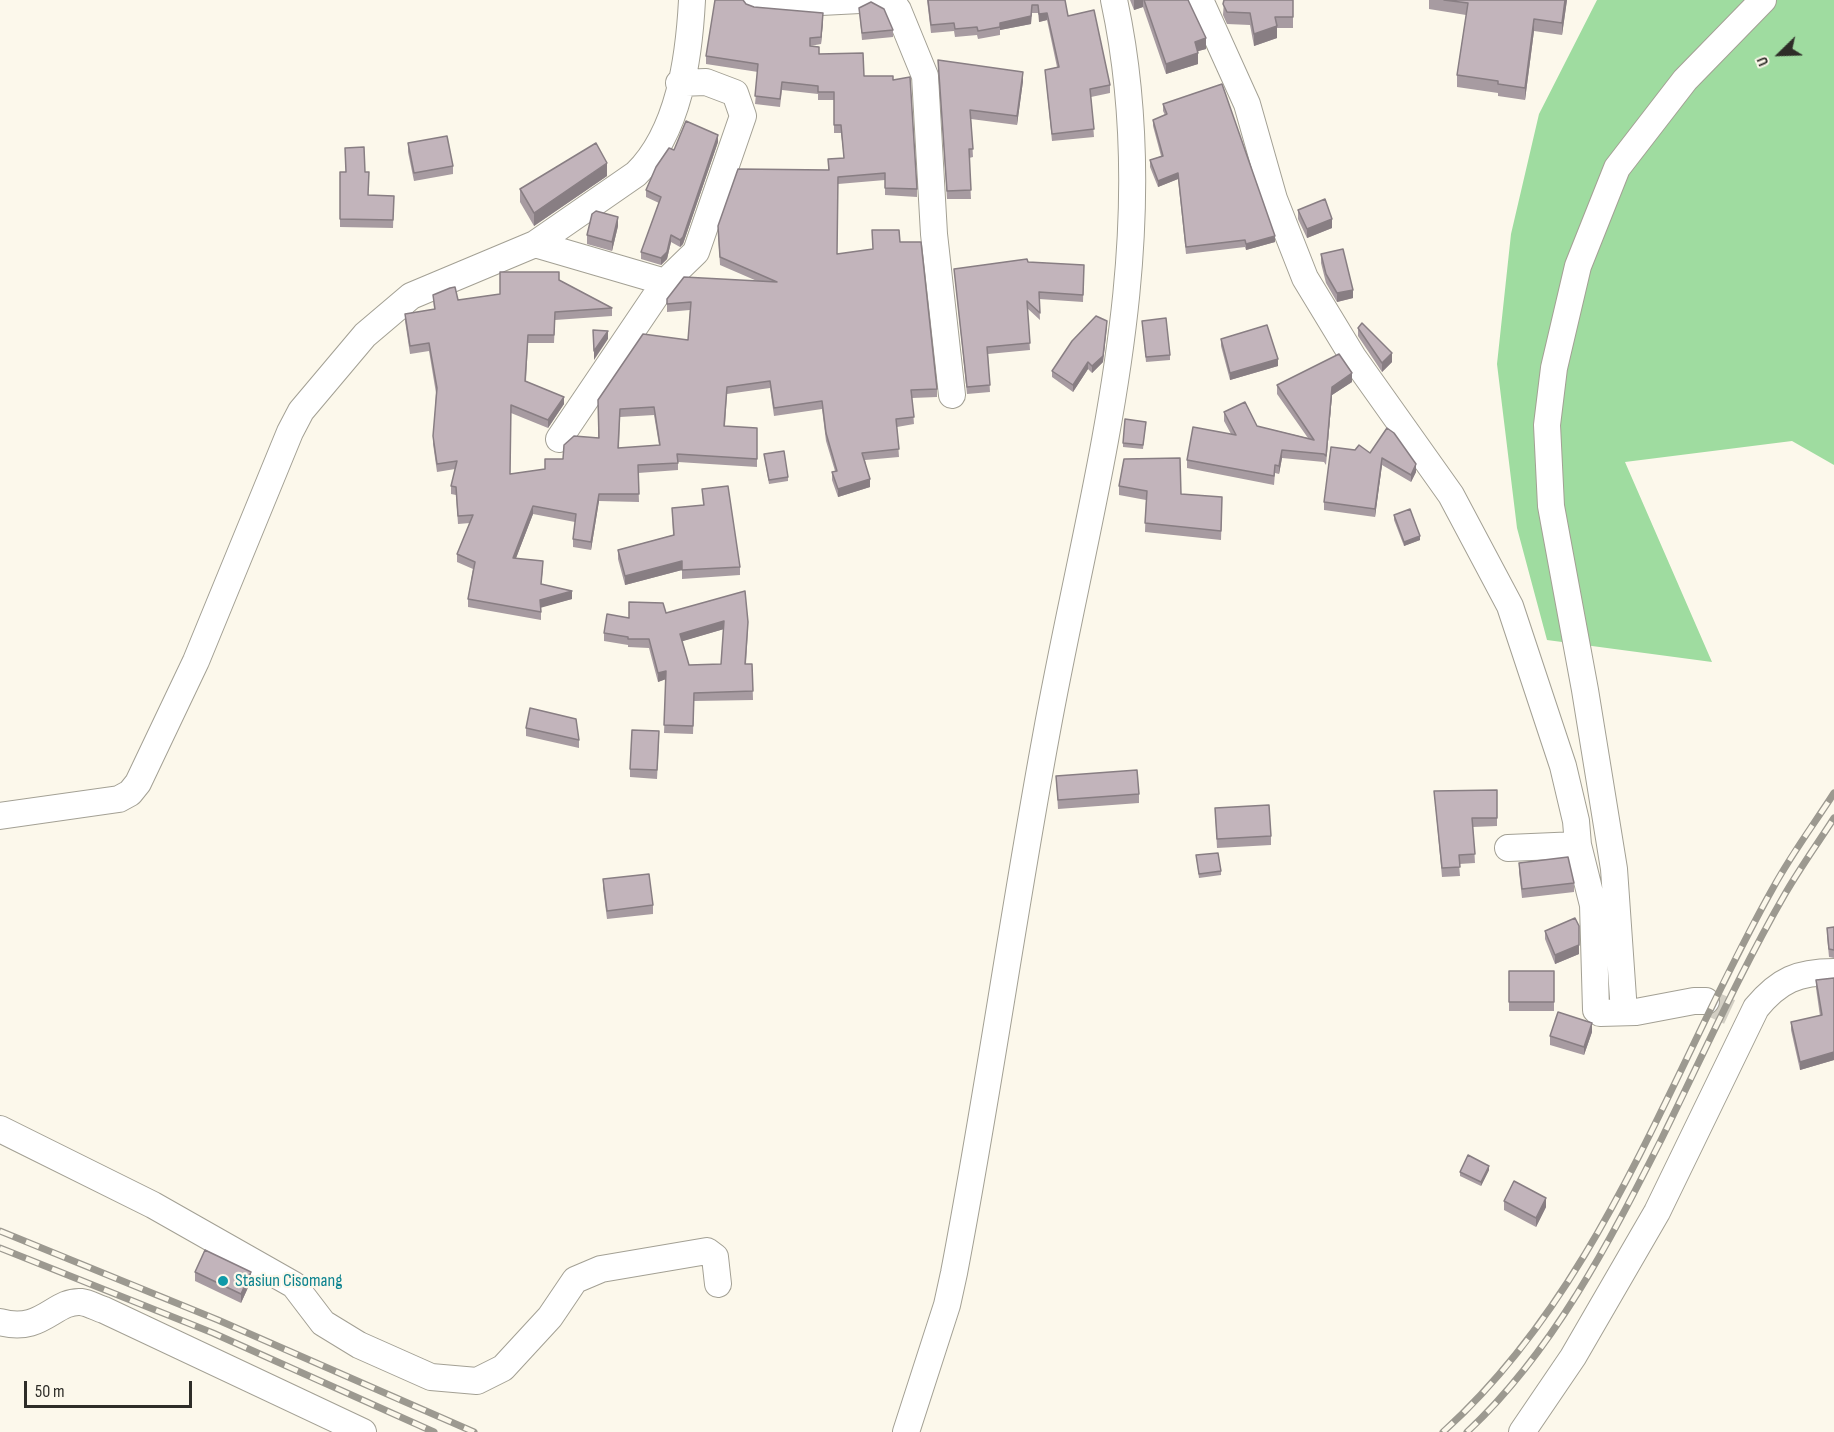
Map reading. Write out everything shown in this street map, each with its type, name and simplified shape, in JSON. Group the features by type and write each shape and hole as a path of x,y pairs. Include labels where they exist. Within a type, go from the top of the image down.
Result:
{"street":[{"path":"0,816 104,802 130,793 138,783 196,661 286,442 301,411 365,335 411,296 534,244 636,174 665,136 689,54 692,0"},
{"path":"755,0 801,3 860,0"},
{"path":"882,0 893,3 898,10 925,75 934,234 952,395"},
{"path":"906,1432 947,1305 954,1273 1046,736 1125,327 1133,228 1133,130 1127,68 1114,0"},
{"path":"1200,0 1247,104 1274,199 1305,278 1353,357 1451,495 1510,606 1563,766 1576,821 1578,845 1593,905 1594,1005 1600,1013 1706,1001"},
{"path":"1624,1012 1614,869 1585,690 1551,506 1547,425 1554,368 1578,266 1617,168 1685,80 1763,0"},
{"path":"559,439 665,282 696,252 743,116 735,93 706,82 679,83"},
{"path":"534,244 665,282"},
{"path":"1508,848 1578,845"},
{"path":"1522,1432 1573,1358 1657,1212 1740,1019 1772,989 1809,972 1834,972"},
{"path":"0,1129 153,1205 294,1285 323,1323 359,1345 431,1377 477,1381 503,1368 550,1317 575,1280 601,1269 707,1251 715,1257 718,1284"},
{"path":"0,1322 13,1326 35,1323 69,1305 81,1302 104,1310 363,1432"}],"green space":[{"path":"1597,0 1834,0 1834,465 1792,441 1625,462 1712,662 1547,640 1517,528 1497,364 1511,234 1539,114"}],"building":[{"path":"715,0 743,0 754,7 823,13 821,37 810,38 810,46 819,47 819,54 863,53 864,76 893,76 893,80 910,77 917,189 885,188 885,173 838,177 837,254 873,249 872,230 899,230 900,242 921,242 937,389 911,390 914,417 896,419 899,449 862,453 870,479 838,489 832,472 837,471 826,433 822,401 774,408 770,381 727,387 724,426 757,428 757,459 677,454 678,463 638,465 639,494 599,494 591,542 573,539 576,514 533,506 513,558 543,561 541,584 572,591 540,600 541,612 468,599 475,562 457,554 473,515 458,516 456,487 451,486 457,461 437,464 433,436 437,388 429,343 410,346 405,314 435,309 433,295 450,288 455,287 458,300 500,294 500,272 559,272 559,280 612,308 555,312 554,335 528,335 525,381 564,397 548,420 511,405 510,474 545,469 545,459 563,459 564,445 574,436 599,438 598,400 643,334 688,340 691,302 667,304 667,299 684,277 777,282 720,257 718,226 738,169 829,170 828,159 844,158 841,125 834,125 834,92 818,92 818,86 782,82 780,99 755,96 758,64 706,56","holes":["654,407 660,445 618,448 620,409"]},
{"path":"928,0 1065,0 1068,16 1094,10 1110,85 1090,89 1094,129 1052,134 1045,70 1059,67 1047,13 1039,14 1038,5 1032,5 1031,16 1000,23 1000,27 978,31 977,27 955,29 954,23 931,25"},
{"path":"1144,0 1188,0 1206,38 1195,42 1198,53 1166,64"},
{"path":"1224,0 1293,0 1293,17 1275,17 1277,26 1254,34 1250,13 1227,12 1223,4"},
{"path":"1444,0 1565,0 1562,23 1534,19 1525,88 1498,84 1498,81 1457,75 1468,3"},
{"path":"871,2 884,9 893,30 862,33 859,8"},
{"path":"938,60 1023,72 1017,116 970,110 973,149 969,149 971,190 947,191"},
{"path":"1222,84 1275,236 1246,244 1245,240 1186,247 1178,173 1158,181 1150,160 1163,156 1153,120 1167,114 1163,104"},
{"path":"686,121 718,135 683,237 680,240 671,235 667,252 661,258 641,252 661,197 646,190 656,167 669,148 674,150"},
{"path":"447,136 453,166 414,173 408,143"},
{"path":"596,143 607,163 534,213 520,189"},
{"path":"364,147 365,172 369,172 368,195 394,196 393,220 340,219 340,172 346,172 345,148"},
{"path":"1325,199 1332,219 1307,229 1298,210"},
{"path":"596,211 618,217 612,242 587,235 592,214"},
{"path":"1343,249 1353,290 1337,293 1326,274 1321,254"},
{"path":"1027,259 1028,262 1084,265 1083,295 1039,292 1040,313 1027,301 1030,343 987,347 990,385 967,387 954,269"},
{"path":"1096,316 1107,321 1103,356 1092,366 1088,362 1073,385 1052,371 1072,341"},
{"path":"1166,318 1170,355 1146,357 1142,321"},
{"path":"1362,323 1392,353 1382,363 1358,328"},
{"path":"1267,325 1278,359 1230,373 1221,339"},
{"path":"593,330 608,331 594,351"},
{"path":"1339,354 1352,373 1332,387 1326,456 1282,450 1279,466 1275,465 1274,476 1187,460 1193,427 1236,435 1224,412 1245,402 1257,426 1314,440 1277,385"},
{"path":"1125,419 1146,422 1143,445 1123,443"},
{"path":"1387,428 1394,433 1416,464 1411,475 1382,458 1375,509 1324,502 1331,447 1355,450 1359,445 1370,453"},
{"path":"784,451 788,477 769,480 764,454"},
{"path":"1180,458 1181,494 1222,497 1221,531 1145,523 1147,491 1119,486 1124,459"},
{"path":"728,486 740,567 682,570 682,561 625,576 618,550 674,535 672,508 704,505 702,489"},
{"path":"1410,509 1420,536 1404,542 1394,515"},
{"path":"745,591 748,622 745,664 752,664 753,691 694,693 693,726 664,725 666,671 658,673 649,639 628,639 628,637 604,633 607,614 629,618 629,602 663,603 666,613","holes":["724,621 721,664 689,665 680,634"]},
{"path":"530,708 576,719 579,740 526,728"},
{"path":"632,730 659,731 657,770 630,769"},
{"path":"1137,770 1139,794 1058,800 1056,776"},
{"path":"1497,790 1497,818 1472,818 1475,854 1459,855 1460,867 1442,868 1434,791"},
{"path":"1269,805 1271,836 1217,839 1215,808"},
{"path":"1218,853 1221,871 1199,874 1196,855"},
{"path":"1568,857 1574,883 1522,889 1519,863"},
{"path":"649,874 653,905 607,911 603,879"},
{"path":"1575,918 1579,926 1579,945 1555,955 1545,931"},
{"path":"1834,927 1834,950 1829,949 1827,928"},
{"path":"1509,971 1554,971 1554,1002 1509,1002"},
{"path":"1834,978 1834,1052 1800,1062 1791,1022 1822,1015 1816,980"},
{"path":"1558,1012 1592,1023 1584,1047 1550,1036"},
{"path":"1468,1155 1489,1166 1481,1182 1460,1172"},
{"path":"1514,1181 1546,1198 1536,1218 1504,1201"},
{"name":"Stasiun Cisomang","path":"205,1250 251,1272 241,1294 195,1272"}],"tunnel":[{"path":"1706,1001 1734,1014"}],"railway":[{"path":"1443,1432 1499,1375 1548,1312 1591,1245 1666,1103 1736,958 1773,888 1834,793"},
{"path":"1467,1432 1498,1401 1526,1367 1577,1294 1622,1216 1768,924 1834,818"},
{"path":"0,1231 218,1320 474,1432"},
{"path":"0,1248 213,1333 434,1432"}],"place":[{"name":"Stasiun Cisomang","path":"223,1281"}]}
